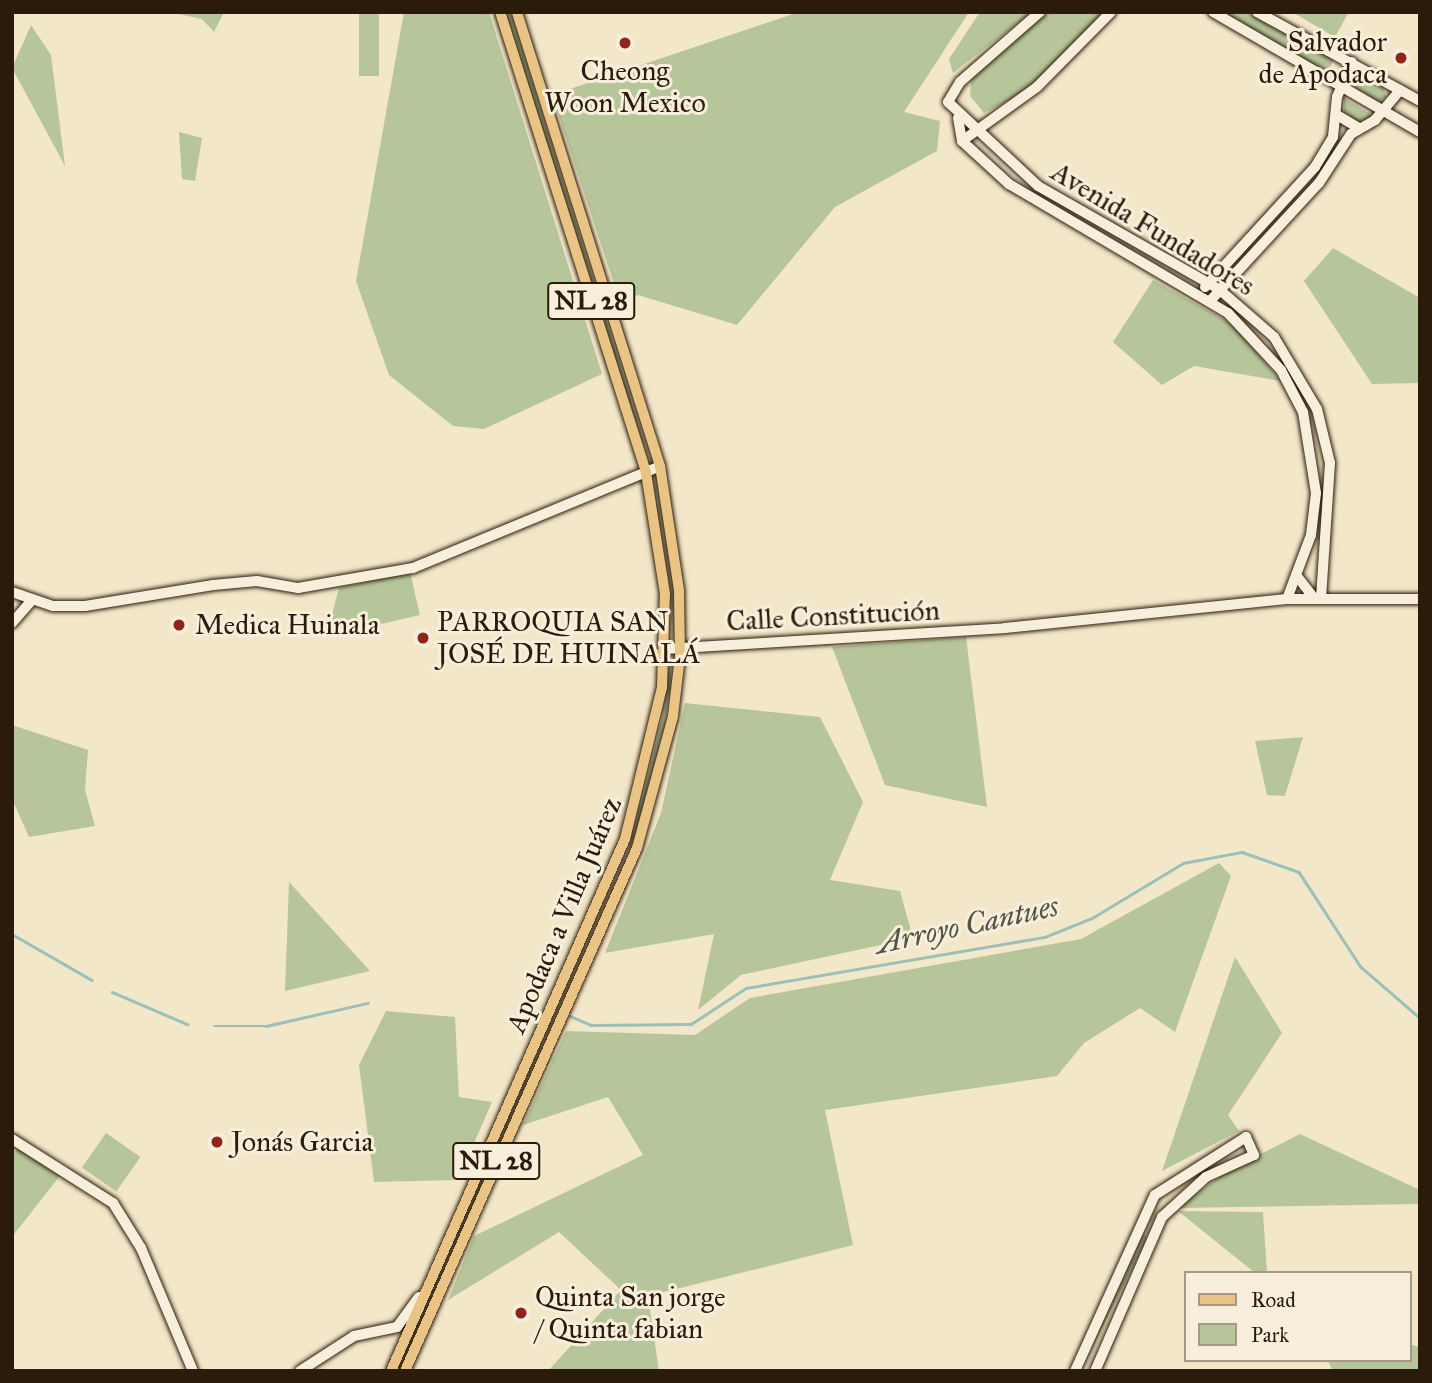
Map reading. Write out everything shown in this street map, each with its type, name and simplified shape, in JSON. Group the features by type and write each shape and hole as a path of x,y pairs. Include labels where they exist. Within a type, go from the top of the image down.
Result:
{"main road":[{"name":"Apodaca a Villa Juárez","path":"391,1371 419,1297 625,839 658,713 664,649 665,594 646,472 500,12"},
{"name":"Apodaca a Villa Juárez","path":"405,1371 637,848 674,716 680,648 679,590 660,466 517,12"}],"street":[{"name":"Avenida Fundadores","path":"1040,12 960,82 948,102 958,118 1058,200 1220,290 1274,337 1317,409 1331,492 1317,597"},
{"path":"962,141 1037,87 1111,12"},
{"path":"1213,12 1420,132"},
{"path":"1257,12 1420,101"},
{"path":"1198,295 1315,167 1337,115 1341,87 1352,62"},
{"path":"1210,301 1318,183 1359,128 1383,112 1400,90"},
{"path":"1337,115 1359,128"},
{"name":"Avenida Fundadores","path":"958,118 962,141 1031,198 1210,301 1264,348 1303,412 1316,508 1287,599"},
{"path":"12,592 31,601 85,607 213,585 257,581 298,588 412,568 660,466"},
{"path":"1296,575 1317,597"},
{"name":"Calle Constitución","path":"664,649 1005,628 1317,597 1420,599"},
{"path":"12,623 31,601"},
{"path":"1075,1371 1155,1195 1246,1137 1254,1155 1206,1177 1170,1207 1095,1371"},
{"path":"12,1139 113,1203 141,1248 193,1371"},
{"path":"300,1371 368,1332 397,1327 419,1297"}],"green space":[{"path":"170,12 224,12 214,32 202,19"},
{"path":"359,12 379,12 379,76 359,76"},
{"path":"404,12 489,12 602,374 484,429 453,426 389,375 356,281"},
{"path":"505,12 511,12 650,462 628,398"},
{"path":"799,12 969,12 904,112 940,121 937,151 835,207 737,325 638,295 620,302 552,95"},
{"path":"980,12 1032,12 953,73 949,59"},
{"path":"1047,12 1107,12 1022,94 984,113 970,96 971,80"},
{"path":"1221,12 1248,12 1334,59 1327,73"},
{"path":"1292,12 1349,12 1335,37"},
{"path":"31,25 51,55 65,166 12,68"},
{"path":"1355,71 1383,85 1386,97 1378,103 1351,85"},
{"path":"1344,98 1370,114 1370,118 1355,123 1344,117"},
{"path":"179,132 202,138 195,181 182,179"},
{"path":"1333,248 1420,298 1420,383 1372,384 1304,281"},
{"path":"1153,280 1236,326 1280,381 1194,366 1162,385 1113,342"},
{"path":"410,572 420,615 326,637 339,588"},
{"path":"966,637 987,807 885,785 832,647"},
{"path":"673,657 664,734 634,835 662,717 668,660"},
{"path":"685,703 820,717 863,802 830,880 900,891 913,938 741,975 698,1010 714,934 605,953 661,813"},
{"path":"12,725 88,750 85,790 95,826 29,837 12,799"},
{"path":"1303,737 1285,796 1267,795 1255,741"},
{"path":"1219,863 1231,876 1175,1032 1140,1008 1084,1043 1057,1076 825,1110 853,1245 648,1296 659,1371 548,1371 621,1290 559,1232 448,1300 474,1236 643,1155 608,1097 523,1125 566,1031 695,1035 750,998 1081,939"},
{"path":"289,882 370,971 285,991"},
{"path":"1235,957 1282,1033 1228,1115 1239,1131 1162,1171"},
{"path":"386,1011 455,1017 459,1097 492,1102 458,1180 374,1182 359,1065"},
{"path":"106,1133 140,1157 116,1191 82,1167"},
{"path":"1300,1134 1420,1190 1420,1204 1178,1208 1227,1171"},
{"path":"19,1147 62,1173 12,1237 12,1155"},
{"path":"1178,1211 1263,1212 1267,1271 1253,1271"},
{"path":"1142,1234 1148,1237 1080,1371 1074,1368"},
{"path":"1411,1345 1420,1347 1420,1371 1333,1371 1328,1362 1411,1362"}],"waterway":[{"name":"Arroyo Cantues","path":"570,1016 591,1025 691,1024 746,988 1045,937 1092,918 1183,863 1242,852 1299,872 1361,967 1420,1018"},
{"name":"Arroyo Cantues","path":"12,934 92,980"},
{"name":"Arroyo Cantues","path":"112,992 187,1024"},
{"name":"Arroyo Cantues","path":"214,1026 266,1026 367,1003"}],"place":[{"name":"Cheong Woon Mexico","path":"625,43"},
{"name":"Salvador de Apodaca","path":"1401,58"},
{"name":"Medica Huinala","path":"179,625"},
{"name":"PARROQUIA SAN JOSÉ DE HUINALÁ","path":"423,638"},
{"name":"Jonás Garcia","path":"217,1142"},
{"name":"Quinta San jorge / Quinta fabian","path":"521,1313"}]}
